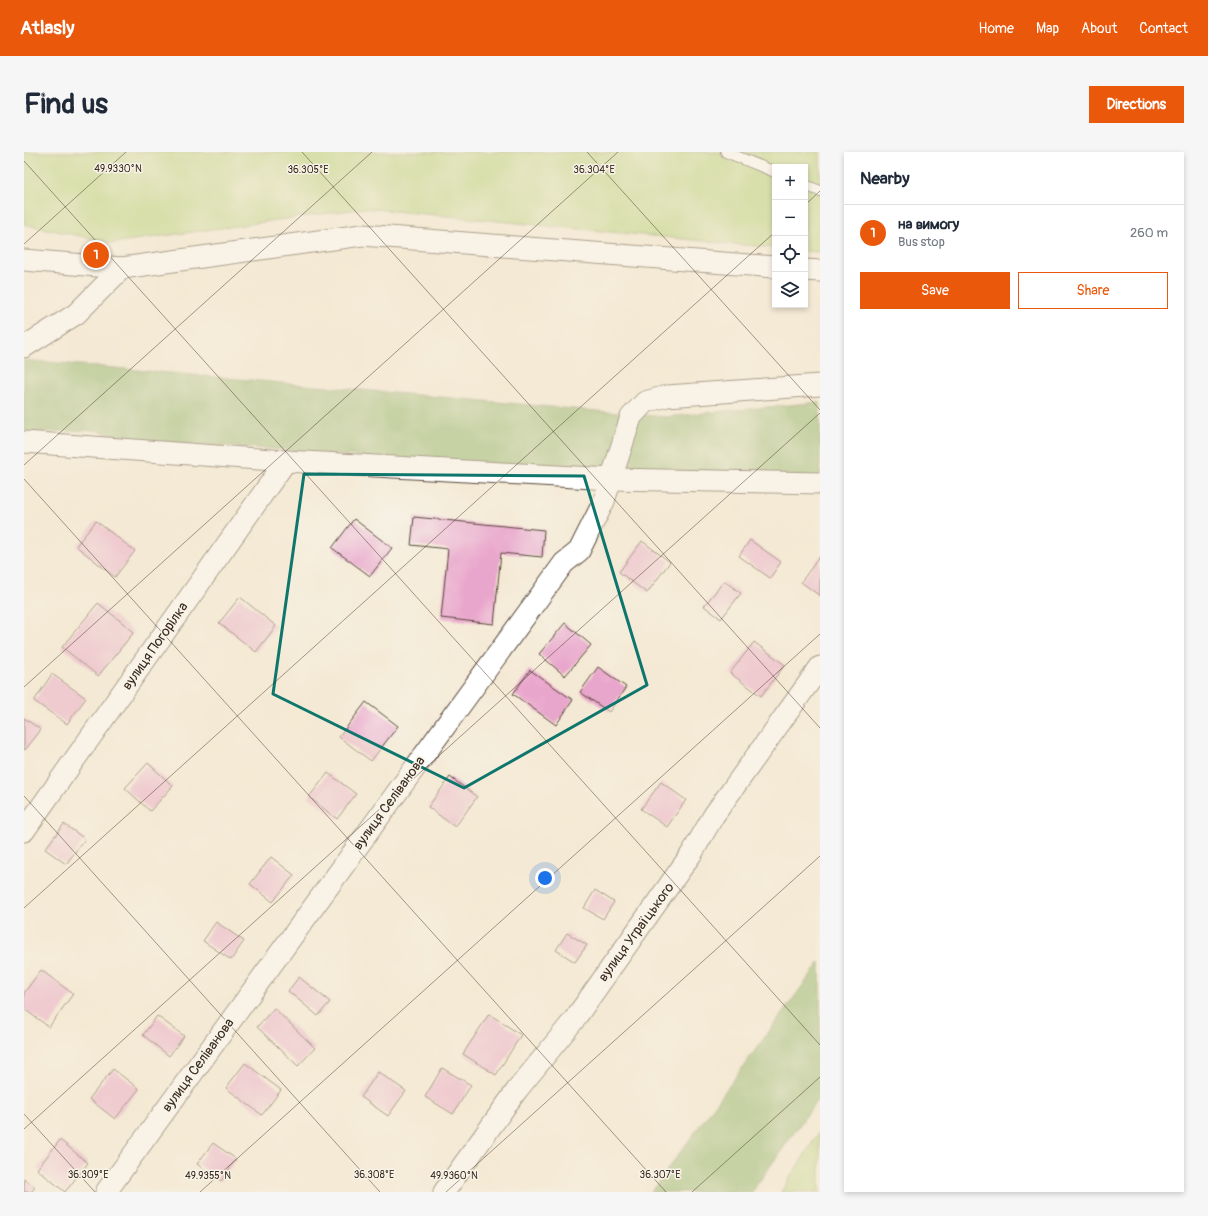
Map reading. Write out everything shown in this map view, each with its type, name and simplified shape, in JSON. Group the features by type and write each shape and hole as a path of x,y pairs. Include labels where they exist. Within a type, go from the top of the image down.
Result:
{"street":[{"path":"24,260 122,268 362,235 772,267"},
{"path":"24,347 76,314 122,268"},
{"path":"808,270 820,271"},
{"name":"вулиця Селіванова","path":"106,1192 564,563 579,551 604,502 631,417 645,402 667,396 820,385"},
{"path":"24,442 286,461 611,479 820,483"},
{"name":"вулиця Погорілка","path":"24,831 286,461"},
{"name":"вулиця Уграїцького","path":"444,1192 517,1090 574,1020 692,853 714,814 820,667"}],"lane":[{"path":"726,152 772,171"},
{"path":"808,186 820,191"}],"highlighted area":[{"path":"304,474 584,476 647,685 464,788 273,694"}],"green space":[{"path":"24,152 820,152 820,252 808,251 808,164 772,164 772,248 365,208 112,243 24,224"},
{"path":"24,360 664,417 820,402 820,482 525,471 276,449 132,441 95,430 41,432 24,431"},
{"path":"820,962 820,1096 752,1192 651,1192"},
{"path":"820,1131 820,1192 781,1192"}],"building":[{"path":"414,517 544,530 542,557 501,553 494,624 441,618 448,549 411,545"},
{"path":"354,519 392,548 370,576 332,548"},
{"path":"96,521 135,551 115,577 76,546"},
{"path":"750,540 781,562 770,578 739,556"},
{"path":"642,541 670,562 647,593 619,572"},
{"path":"820,556 820,596 801,582"},
{"path":"724,581 741,593 721,619 704,606"},
{"path":"240,597 276,626 256,652 219,623"},
{"path":"98,603 134,632 98,676 62,647"},
{"path":"565,623 591,645 565,676 539,654"},
{"path":"754,642 785,665 761,696 730,673"},
{"path":"598,667 626,687 609,712 580,692"},
{"path":"530,670 573,700 556,725 513,694"},
{"path":"52,674 86,698 67,724 34,701"},
{"path":"366,702 398,726 371,761 339,737"},
{"path":"24,718 41,730 25,750 24,749"},
{"path":"148,763 173,786 150,811 125,788"},
{"path":"328,773 356,794 337,819 309,797"},
{"path":"450,777 477,797 455,827 428,807"},
{"path":"661,782 686,800 667,827 641,809"},
{"path":"64,824 85,839 66,864 45,849"},
{"path":"271,857 294,875 273,902 250,884"},
{"path":"595,890 614,902 603,919 584,908"},
{"path":"216,922 244,941 231,960 203,941"},
{"path":"567,933 587,945 575,962 556,950"},
{"path":"41,970 73,994 49,1027 24,1009 24,993"},
{"path":"299,977 330,1002 318,1016 288,991"},
{"path":"274,1008 315,1048 298,1066 257,1027"},
{"path":"489,1014 521,1035 496,1075 463,1054"},
{"path":"157,1016 184,1036 169,1056 143,1035"},
{"path":"245,1063 281,1090 262,1115 226,1088"},
{"path":"442,1068 471,1085 453,1114 425,1097"},
{"path":"113,1069 139,1089 115,1119 89,1099"},
{"path":"378,1072 406,1091 388,1116 361,1097"},
{"path":"60,1140 88,1163 65,1192 37,1169"},
{"path":"213,1143 236,1159 221,1181 197,1164"},
{"path":"24,1179 35,1187 31,1192 24,1192"}],"place":[{"name":"на вимогу","path":"96,255"}]}
